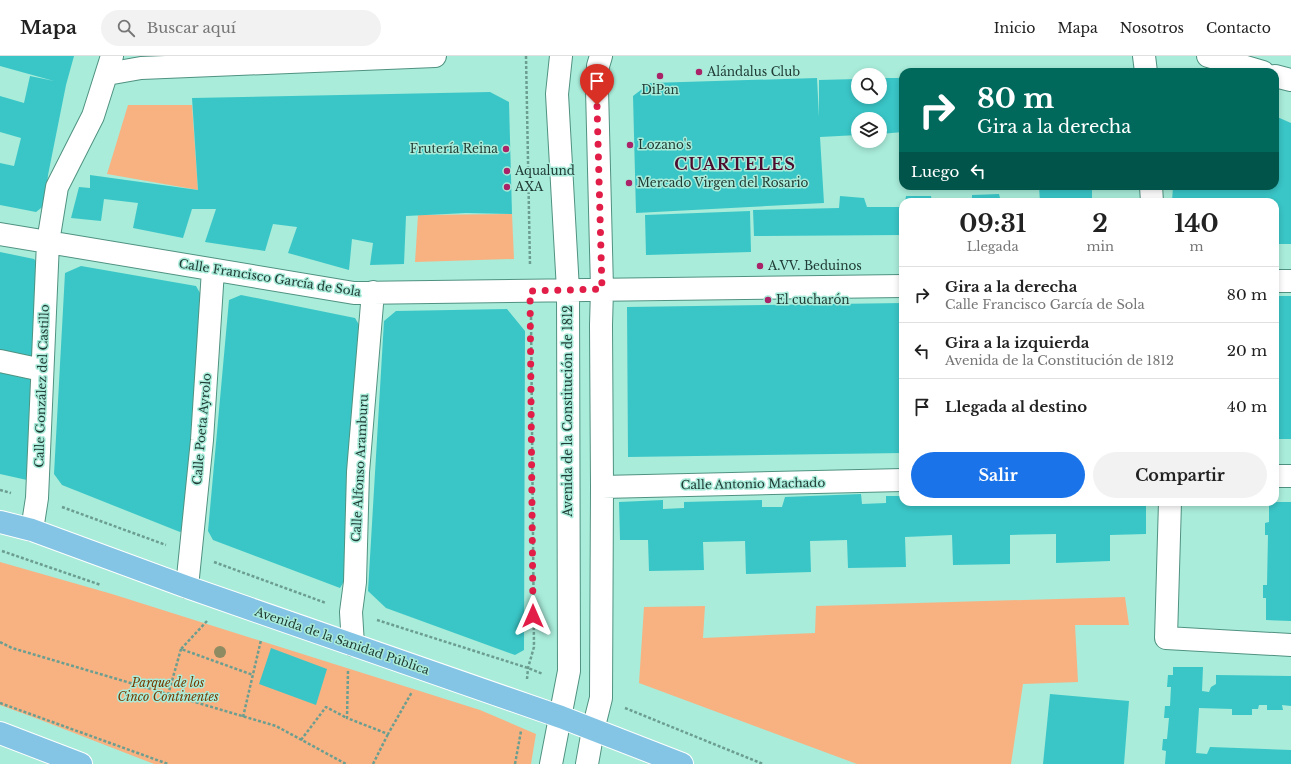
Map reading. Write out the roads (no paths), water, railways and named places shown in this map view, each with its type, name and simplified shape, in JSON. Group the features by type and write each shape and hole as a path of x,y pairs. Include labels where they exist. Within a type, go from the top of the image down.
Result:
{"main road":[{"name":"Avenida de la Sanidad Pública","path":"0,522 32,530 187,587 561,717 682,764"},
{"path":"0,733 81,764"}],"street":[{"path":"110,65 142,68 435,56"},
{"name":"Avenida de la Constitución de 1812","path":"551,764 569,671 568,290 557,94 561,56"},
{"path":"587,764 601,698 602,289 597,89 598,66 601,56"},
{"path":"1144,56 1146,68"},
{"path":"1208,56 1249,68"},
{"name":"Calle González del Castillo","path":"32,530 37,498 48,242 57,187 93,116 110,65"},
{"path":"1279,77 1291,80"},
{"name":"Calle Francisco García de Sola","path":"0,234 354,293 899,286"},
{"name":"Calle Poeta Ayrolo","path":"187,587 202,440 213,270"},
{"path":"1279,281 1291,281"},
{"name":"Calle Alfonso Aramburu","path":"353,644 352,612 355,582 358,472 373,292"},
{"path":"0,361 42,370"},
{"path":"1279,476 1291,476"},
{"name":"Calle Antonio Machado","path":"602,488 899,480"},
{"path":"1170,506 1166,638 1291,645"}],"place":[{"name":"Alándalus Club","path":"699,72"},
{"name":"DiPan","path":"660,76"},
{"name":"Lozano's","path":"630,145"},
{"name":"Frutería Reina","path":"506,149"},
{"name":"Aqualund","path":"507,171"},
{"name":"Mercado Virgen del Rosario","path":"629,183"},
{"name":"AXA","path":"507,187"},
{"name":"A.VV. Beduinos","path":"760,266"},
{"name":"El cucharón","path":"768,300"}],"district":[{"name":"CUARTELES","path":"735,164"}],"park label":[{"name":"Parque de los Cinco Continentes","path":"168,690"}]}
